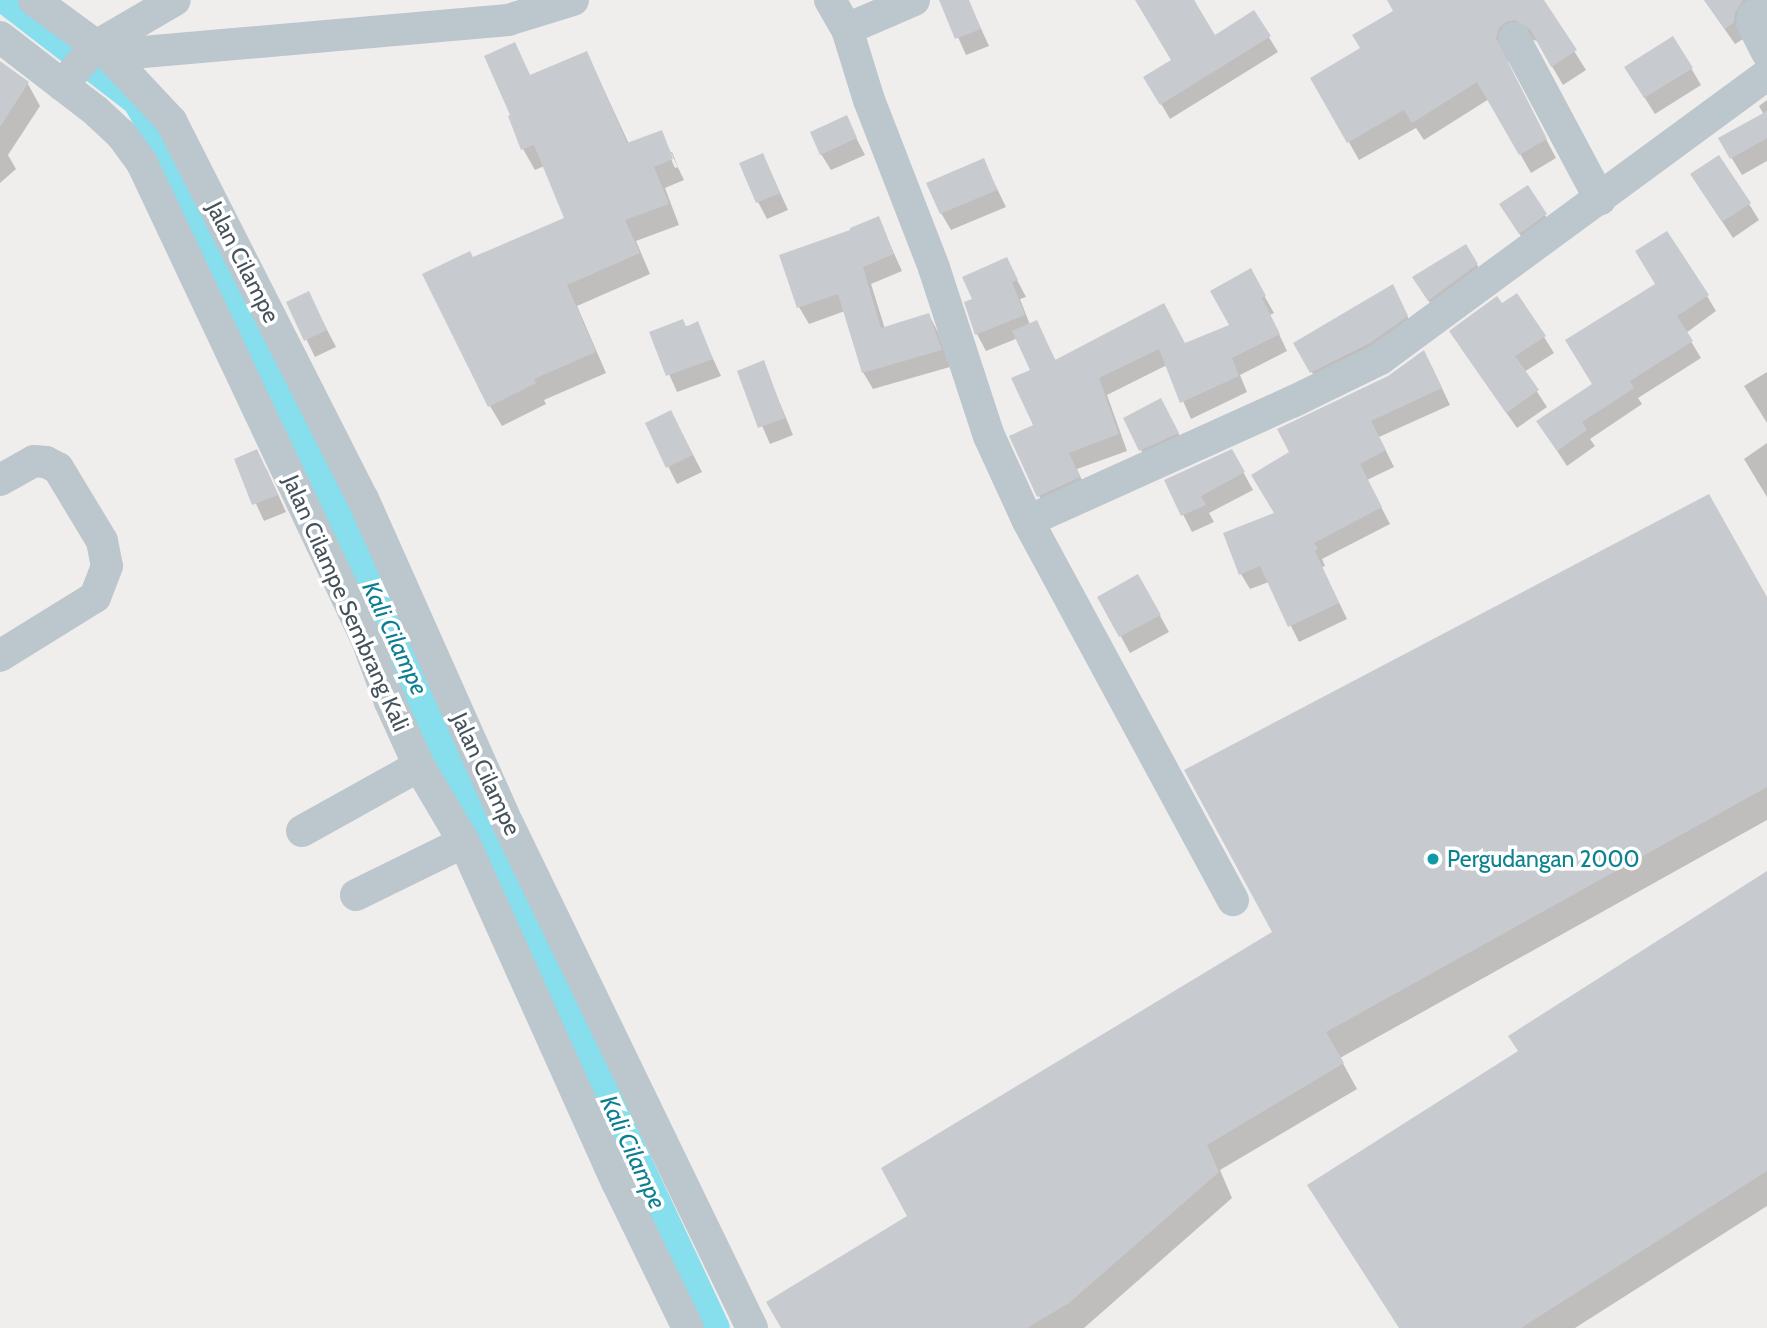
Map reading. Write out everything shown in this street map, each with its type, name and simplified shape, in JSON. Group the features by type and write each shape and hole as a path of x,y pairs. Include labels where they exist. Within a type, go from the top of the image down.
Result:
{"street":[{"name":"Jalan Cilampe","path":"34,0 103,50 171,121 363,499 508,824 752,1328"},
{"path":"62,85 103,50 175,0"},
{"path":"103,50 508,20 573,0"},
{"path":"830,0 847,29 869,100 934,268 989,436 1028,521 1233,900"},
{"path":"847,29 914,0"},
{"path":"1767,4 1753,16 1752,23 1767,53"},
{"name":"Jalan Cilampe Sembrang Kali","path":"0,37 121,134 142,163 367,639 390,702 419,766 464,842 617,1182 688,1328"},
{"path":"1514,38 1600,199"},
{"path":"1028,521 1292,402 1380,359 1767,75"},
{"path":"0,480 34,461 46,462 58,468 102,541 107,566 95,597 0,656"},
{"path":"302,831 419,766"},
{"path":"355,895 464,842"}],"building":[{"path":"939,0 969,0 981,29 955,39"},
{"path":"1135,0 1194,0 1215,35 1254,10 1271,36 1160,105 1143,77 1171,60"},
{"path":"1387,0 1544,0 1577,50 1551,67 1530,29 1515,20 1506,22 1499,28 1496,38 1547,139 1519,155 1477,82 1412,123 1404,110 1347,143 1310,78 1360,48 1352,35 1393,11"},
{"path":"1704,0 1743,0 1735,13 1734,22 1725,29"},
{"path":"1673,36 1693,68 1644,98 1624,67"},
{"path":"515,42 530,75 587,51 627,143 662,130 673,159 654,167 669,204 625,220 640,253 567,285 596,352 534,379 536,383 488,407 422,274 470,251 473,257 564,218 534,145 521,150 508,116 510,115 484,56"},
{"path":"0,61 29,82 0,127"},
{"path":"1767,111 1767,138 1730,159 1718,138"},
{"path":"847,115 857,138 820,155 810,132"},
{"path":"763,153 780,193 756,203 739,163"},
{"path":"1719,155 1751,203 1722,222 1690,174"},
{"path":"984,158 997,190 940,214 926,183"},
{"path":"1528,185 1547,214 1519,234 1499,204"},
{"path":"879,216 894,254 863,267 881,328 929,313 942,350 862,373 838,294 797,308 779,255 850,230"},
{"path":"1667,231 1709,295 1677,316 1693,341 1630,381 1634,388 1582,422 1587,430 1557,451 1536,421 1592,384 1565,340 1655,284 1635,251"},
{"path":"1466,244 1478,264 1428,301 1412,277"},
{"path":"1007,257 1018,280 1012,282 1025,315 975,335 964,302 972,299 962,277"},
{"path":"1251,268 1266,296 1262,298 1280,334 1232,358 1239,376 1180,403 1159,349 1099,378 1119,434 1069,453 1080,477 1037,497 1009,436 1033,425 1011,378 1030,370 1012,331 1037,320 1055,360 1164,303 1185,343 1229,325 1210,291"},
{"path":"1393,284 1408,316 1370,343 1310,373 1293,343"},
{"path":"309,291 327,330 304,341 286,302"},
{"path":"1517,293 1546,336 1515,356 1539,390 1506,413 1449,331 1497,296 1502,303"},
{"path":"683,319 686,327 698,321 713,359 666,376 649,332"},
{"path":"1424,350 1442,388 1371,421 1386,450 1360,464 1382,507 1314,543 1318,549 1315,551 1339,603 1288,627 1260,566 1239,575 1223,533 1274,513 1251,475 1289,452 1277,429 1388,376"},
{"path":"764,360 785,418 758,428 737,371"},
{"path":"1161,398 1179,433 1139,451 1123,418"},
{"path":"671,410 693,455 666,468 645,423"},
{"path":"257,449 278,495 252,505 234,459"},
{"path":"1232,449 1245,472 1201,496 1206,505 1181,516 1164,480"},
{"name":"Pergudangan 2000","path":"1709,494 1767,597 1767,787 1326,1032 1344,1063 1207,1145 1219,1172 1069,1303 1027,1328 781,1328 766,1302 907,1216 881,1168 1272,932 1184,770"},
{"path":"1138,574 1161,615 1119,637 1097,597"},
{"name":"Pergudangan 2000","path":"1767,871 1767,1171 1521,1328 1399,1328 1307,1185 1518,1051 1508,1036"}],"waterway":[{"name":"Kali Cilampe","path":"8,0 138,100 187,185 517,908 714,1328"}],"place":[{"name":"Pergudangan 2000","path":"1433,859"}]}
